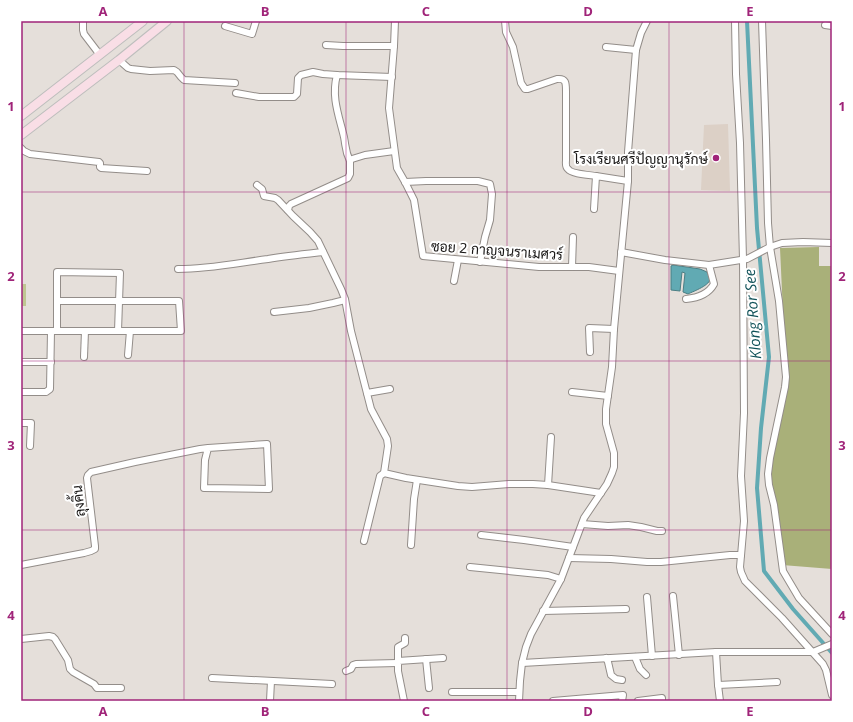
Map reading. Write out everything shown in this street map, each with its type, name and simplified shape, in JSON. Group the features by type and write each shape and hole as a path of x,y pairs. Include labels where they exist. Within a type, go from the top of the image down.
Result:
{"main road":[{"path":"21,116 143,21"},
{"path":"21,135 167,21"}],"street":[{"path":"83,21 84,34 100,55"},
{"path":"225,26 252,34 256,21"},
{"name":"ซอย 2 กาญจนราเมศวร์","path":"395,21 389,108 394,151 397,168 414,200 423,256 539,267 589,266 619,270"},
{"path":"505,21 506,32 513,46 521,83 525,89 557,79 565,81 566,165 568,170 628,181"},
{"path":"519,701 522,663 531,634 561,579 587,514 611,477 614,464 614,453 606,421 628,181 628,152 636,50 641,33 647,21"},
{"path":"735,21 736,74 745,259 744,413 741,476 744,533 740,570 745,581 815,651 826,670 832,695"},
{"path":"762,21 769,248 779,301 786,377 786,387 770,458 768,474 769,485 774,506 782,571 799,598 832,634"},
{"path":"825,25 832,26"},
{"path":"326,45 394,46"},
{"path":"606,47 636,50"},
{"path":"119,60 131,70 172,70 178,72 184,80 235,83"},
{"path":"236,94 293,97 297,94 297,78 313,72 337,75 392,77"},
{"path":"288,210 291,204 347,178 350,174 350,161 346,151 337,110 335,86 337,75"},
{"path":"21,148 30,154 98,162 100,163 101,168 147,171"},
{"path":"350,161 353,158 394,151"},
{"path":"594,209 596,176"},
{"path":"405,182 478,181 490,184 492,194 490,220 480,262"},
{"path":"257,185 262,189 264,196 277,199 317,239 345,300 350,327 371,409 388,441 384,472 380,476 364,541"},
{"path":"572,267 573,237"},
{"path":"621,252 665,260 710,265 745,259 776,244 789,242 832,243"},
{"path":"178,269 224,266 323,252"},
{"path":"454,281 458,260"},
{"path":"686,300 699,297 713,286 714,284 710,265"},
{"path":"21,392 49,391 57,301 57,272 120,273 118,331"},
{"path":"274,312 345,300"},
{"path":"21,331 181,331 179,301 57,301"},
{"path":"590,352 589,328 614,329"},
{"path":"84,357 85,331"},
{"path":"128,355 130,331"},
{"path":"21,362 51,362"},
{"path":"367,393 390,389"},
{"path":"572,392 608,396"},
{"path":"21,423 31,423 30,446"},
{"path":"548,485 551,436"},
{"name":"ลุงคิ้น","path":"21,565 84,553 95,549 87,479 90,473 134,462 200,449 208,448 267,444 269,489 204,488 205,460 208,448"},
{"path":"384,472 395,476 465,487 514,484 548,485 601,493"},
{"path":"411,545 414,499 417,480"},
{"path":"582,524 608,526 628,525 657,532 662,531"},
{"path":"481,535 573,547"},
{"path":"569,558 661,562 741,555"},
{"path":"470,567 548,575 561,579"},
{"path":"673,596 679,654"},
{"path":"647,597 652,656"},
{"path":"543,611 626,609"},
{"path":"21,639 49,636 53,637 66,658 70,669 74,673 98,688 120,688"},
{"path":"404,701 400,681 398,647 405,643 405,638"},
{"path":"522,663 716,652 815,651 832,644"},
{"path":"716,652 720,701"},
{"path":"635,657 640,669 646,674"},
{"path":"346,670 351,670 353,665 356,664 443,658"},
{"path":"606,658 611,675 614,678 622,680"},
{"path":"426,659 429,688"},
{"path":"212,678 332,684"},
{"path":"270,701 271,681"},
{"path":"718,685 776,682"},
{"path":"452,692 519,692"},
{"path":"553,701 623,695 622,701"},
{"path":"638,701 662,698 662,701"}],"shaded area":[{"name":"โรงเรียนศรีปัญญานุรักษ์","path":"728,124 730,191 701,190 704,125"}],"green space":[{"path":"819,247 819,266 832,266 832,569 782,565 768,465 786,377 780,248"},
{"path":"21,284 26,284 26,306 21,306"}],"water":[{"path":"673,265 700,269 707,272 710,281 702,288 688,294 683,292 685,273 682,272 680,291 671,290 671,266"}],"waterway":[{"name":"Klong Ror See","path":"747,21 757,228 769,357 761,428 757,488 764,571 793,609 832,653"}],"place":[{"name":"โรงเรียนศรีปัญญานุรักษ์","path":"716,158"}]}
